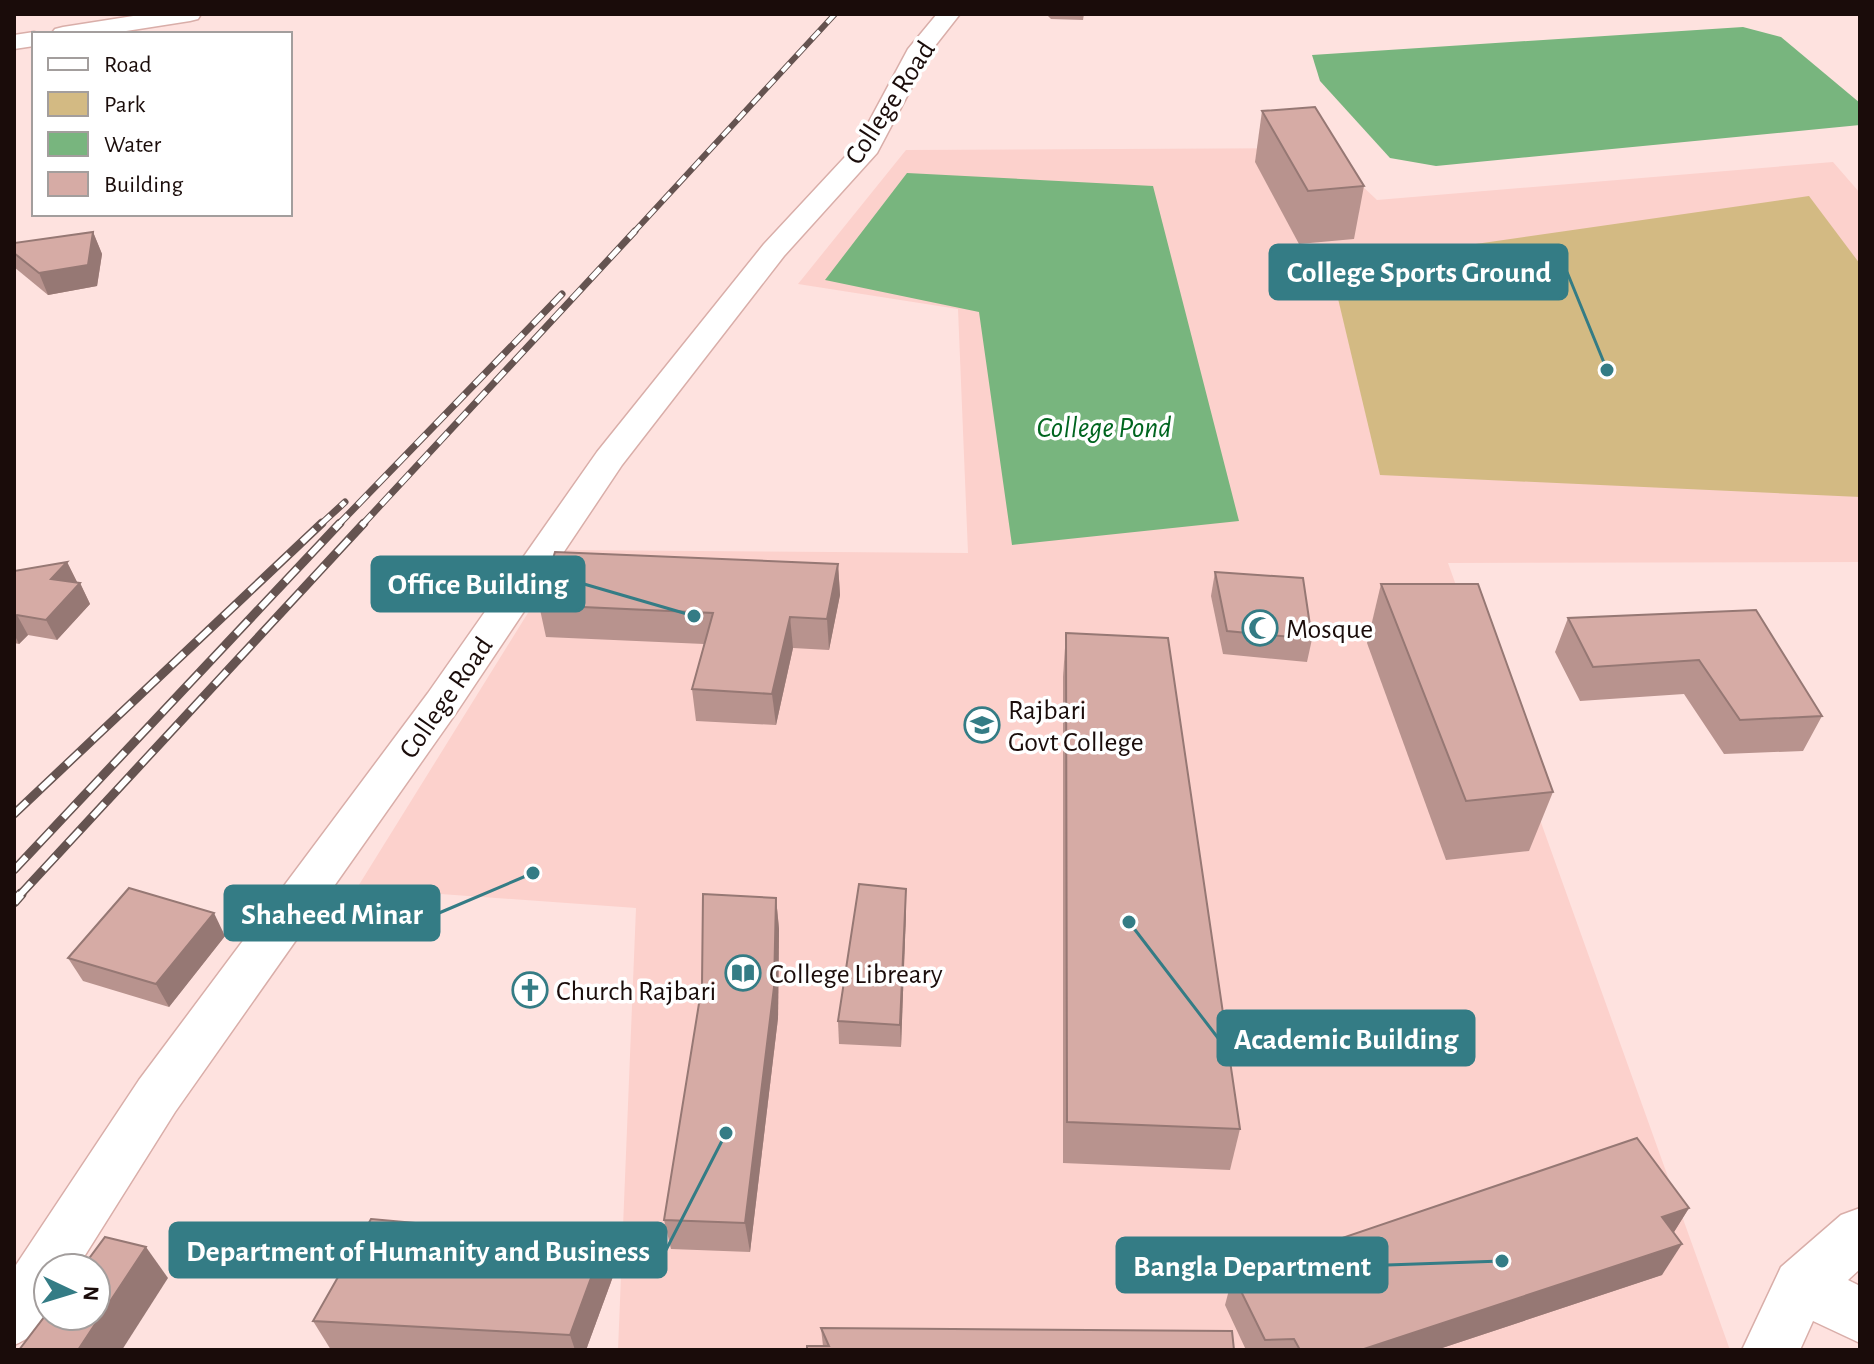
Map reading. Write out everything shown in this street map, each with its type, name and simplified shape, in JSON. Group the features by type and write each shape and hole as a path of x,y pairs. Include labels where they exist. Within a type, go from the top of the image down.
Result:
{"street":[{"path":"76,32 190,14"},
{"name":"College Road","path":"14,1317 157,1096 442,703 609,459 774,250 868,147 920,49 949,14"},
{"path":"1771,1350 1801,1286 1860,1233"},
{"path":"1801,1286 1860,1315"}],"shaded area":[{"name":"Rajbari Govt College","path":"1322,148 1377,200 1833,162 1860,193 1860,562 1448,563 1730,1350 618,1350 636,908 357,888 567,550 968,553 958,309 798,284 906,150"}],"green space":[{"path":"1809,196 1860,264 1860,497 1380,475 1330,265"}],"water":[{"path":"1743,27 1781,37 1860,103 1860,125 1436,166 1390,158 1320,81 1312,55"},
{"name":"College Pond","path":"907,173 1153,186 1239,521 1012,545 979,312 825,280"}],"building":[{"path":"1315,107 1364,186 1308,191 1262,111"},
{"path":"93,232 88,265 39,273 14,253 14,243"},
{"path":"555,552 838,564 827,619 790,617 772,694 692,689 713,613 539,605"},
{"path":"67,562 51,579 80,583 46,620 14,617 14,571"},
{"path":"1215,572 1303,578 1312,639 1227,631"},
{"path":"1381,584 1478,584 1553,792 1466,801"},
{"path":"1756,610 1822,716 1740,720 1699,660 1593,667 1568,618"},
{"path":"1066,633 1168,638 1240,1129 1067,1122"},
{"path":"859,884 906,889 900,1025 838,1021"},
{"path":"129,888 214,913 156,984 68,958"},
{"path":"703,894 776,898 774,987 745,1223 664,1220 702,985"},
{"path":"1637,1138 1689,1208 1662,1217 1682,1244 1361,1350 1300,1350 1294,1339 1265,1340 1233,1275"},
{"path":"371,1219 605,1240 570,1335 313,1321"},
{"path":"105,1237 146,1247 112,1298 112,1252 94,1252"},
{"path":"821,1328 1232,1331 1234,1350 807,1350 807,1346 829,1346"},
{"path":"33,1332 90,1332 78,1350 19,1350"}],"railway":[{"path":"633,233 835,14"},
{"path":"362,525 635,231"},
{"path":"338,525 562,294"},
{"path":"320,525 345,502"},
{"path":"14,814 322,523"},
{"path":"14,870 340,523"},
{"path":"19,896 364,523"},
{"path":"14,902 21,894"}],"place":[{"name":"College Sports Ground","path":"1607,370"},
{"name":"Office Building","path":"694,616"},
{"name":"Mosque","path":"1260,628"},
{"name":"Rajbari Govt College","path":"982,725"},
{"name":"Shaheed Minar","path":"533,873"},
{"name":"Academic Building","path":"1129,922"},
{"name":"College Libreary","path":"743,973"},
{"name":"Church Rajbari","path":"530,990"},
{"name":"Department of Humanity and Business","path":"726,1133"},
{"name":"Bangla Department","path":"1502,1261"}]}
